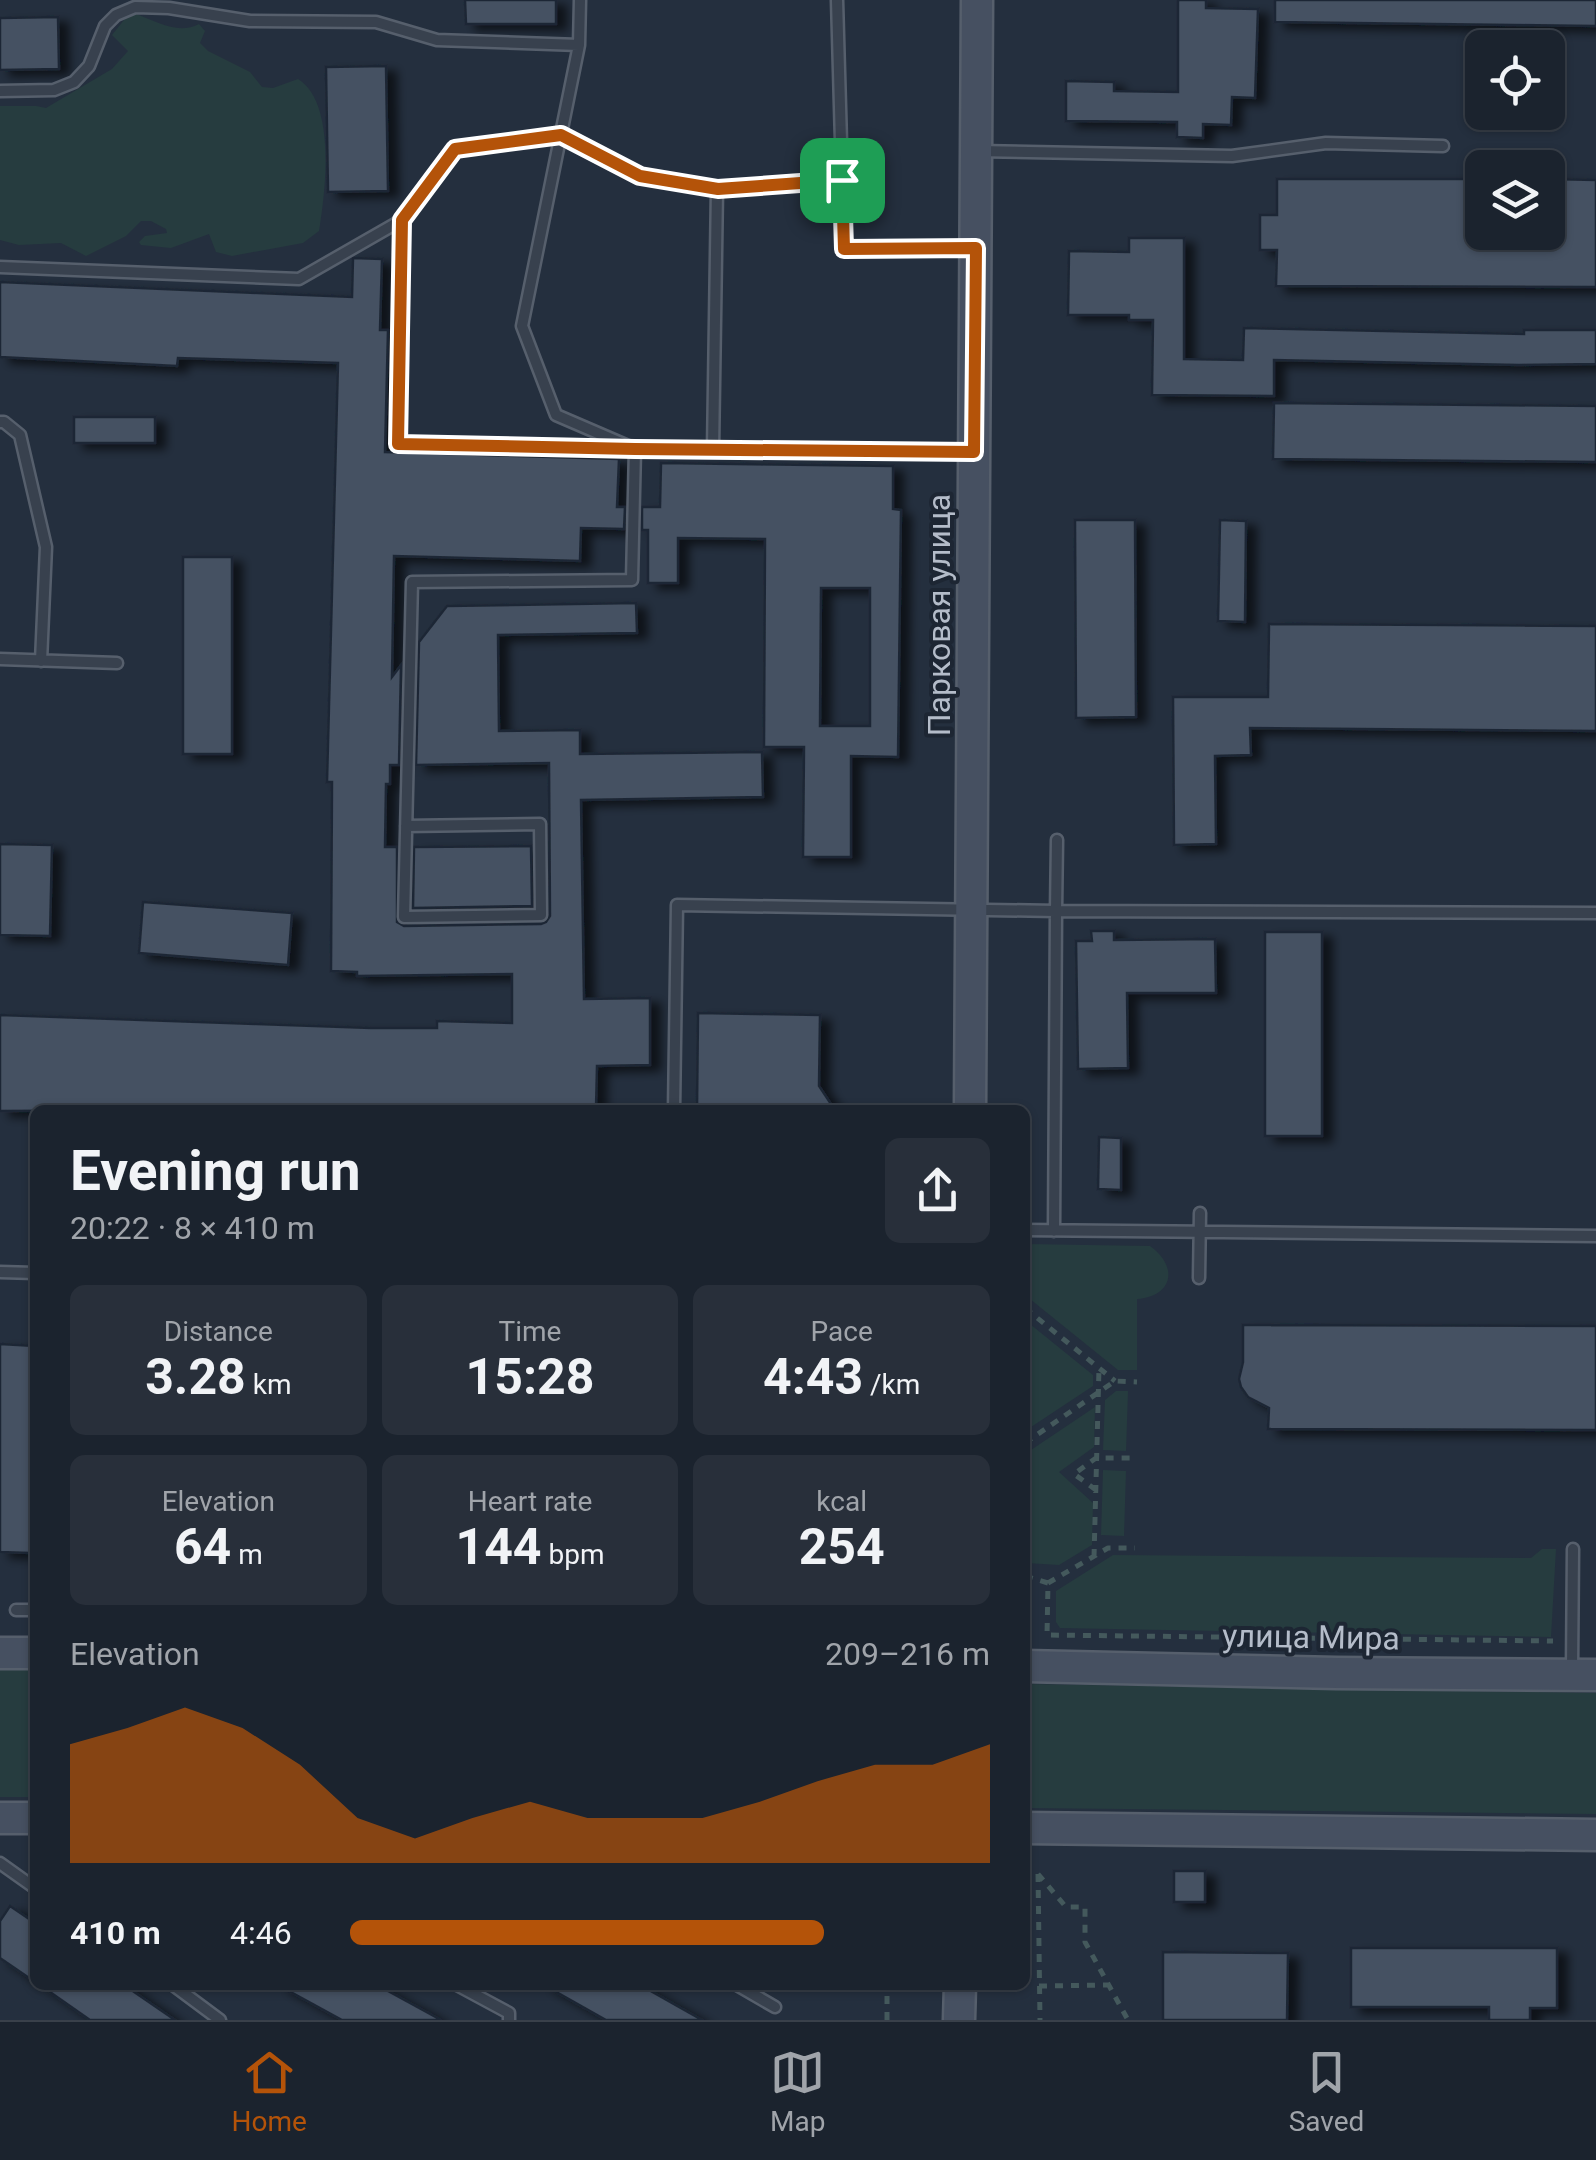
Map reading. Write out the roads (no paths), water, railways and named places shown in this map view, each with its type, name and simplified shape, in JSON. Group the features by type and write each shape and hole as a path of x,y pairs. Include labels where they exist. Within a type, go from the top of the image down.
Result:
{"main road":[{"name":"Парковая улица","path":"970,1105 977,0"},
{"path":"0,1653 30,1653"},
{"name":"улица Мира","path":"1030,1666 1584,1675"},
{"path":"0,1818 30,1818"},
{"path":"1030,1828 1596,1835"},
{"path":"960,1990 960,2020"}],"lane":[{"path":"580,0 579,45 522,326 556,415 635,449"},
{"path":"837,0 844,249 976,248"},
{"path":"0,91 54,90 74,82 89,66 105,26 116,15 135,8 169,8 250,20 376,22 437,40 579,45"},
{"path":"0,267 298,280 402,220 455,149 561,135 640,176 718,189 842,180"},
{"path":"976,151 1232,156 1326,143 1443,146"},
{"path":"713,450 718,189"},
{"path":"402,220 398,444 974,452"},
{"path":"0,422 20,435 46,546 41,660"},
{"path":"406,826 540,824 541,915 404,917 406,826 412,582 632,580 635,449"},
{"path":"0,659 117,663"},
{"path":"1054,1231 1057,840"},
{"path":"674,1105 677,905 1596,913"},
{"path":"1199,1278 1200,1213"},
{"path":"1030,1230 1596,1236"},
{"path":"0,1272 30,1273"},
{"path":"1573,1549 1572,1642 1584,1675"},
{"path":"16,1610 30,1610"},
{"path":"0,1863 30,1884"},
{"path":"181,1990 220,2020"},
{"path":"466,1990 509,2013 509,2020"},
{"path":"746,1990 774,2007"}]}
